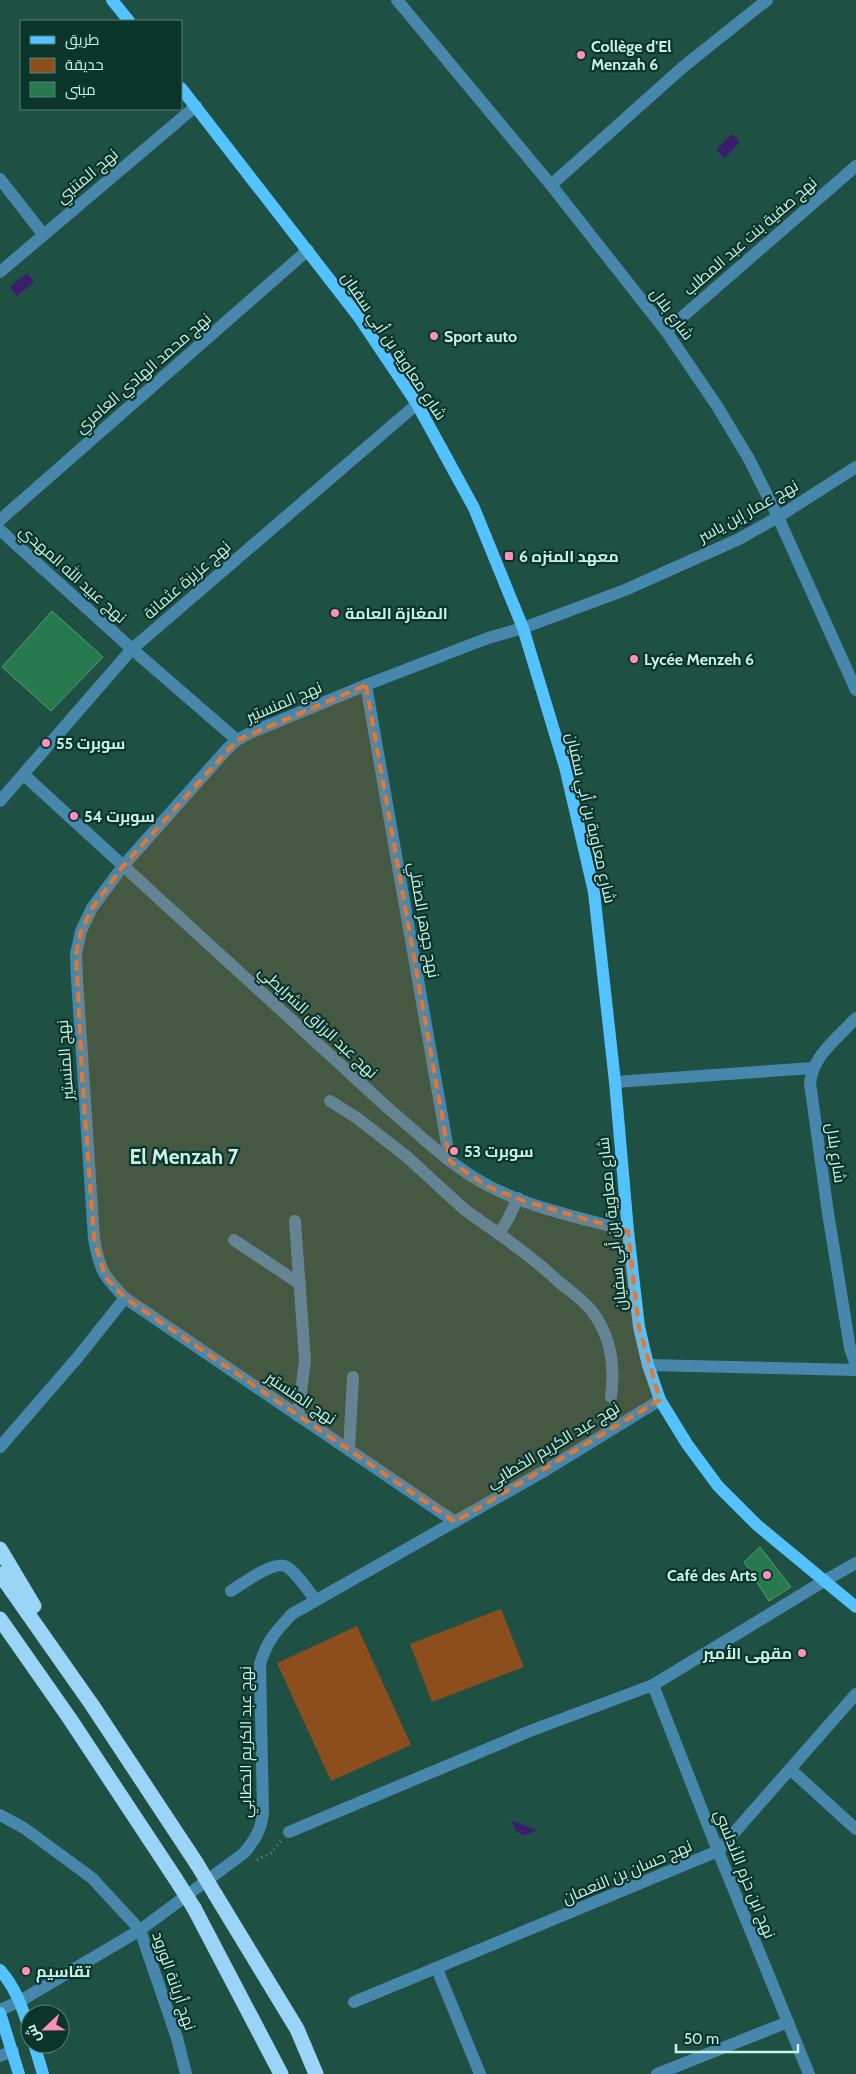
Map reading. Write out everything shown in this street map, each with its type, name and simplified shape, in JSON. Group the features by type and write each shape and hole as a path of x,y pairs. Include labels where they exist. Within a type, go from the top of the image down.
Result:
{"highway":[{"path":"0,1550 92,1704"},
{"path":"0,1574 92,1704 197,1864 297,2029 316,2074"},
{"path":"0,1619 70,1719 194,1908 281,2074"}],"main road":[{"path":"112,0 127,20"},
{"name":"شارع معاوية بن أبي سفيان","path":"182,89 358,316 417,404 474,508 523,628 565,767 594,892 616,1082 628,1231 639,1327 648,1365 660,1400 687,1444 718,1486 757,1525 856,1607"},
{"path":"0,1970 21,2004"},
{"path":"0,2012 19,2074"},
{"path":"37,2054 43,2074"}],"street":[{"name":"شارع بلال","path":"396,0 551,184 666,331 734,433 778,517 856,690"},
{"path":"551,184 683,67 767,0"},
{"name":"نهج المتنبي","path":"0,272 196,106"},
{"name":"نهج صفية بنت عبد المطلب","path":"666,331 856,166"},
{"path":"0,179 43,234"},
{"name":"نهج محمد الهادي العامري","path":"0,520 308,250"},
{"name":"نهج عزيزة عثمانة","path":"0,801 132,649 417,404"},
{"name":"نهج عمار إبن ياسر","path":"523,628 625,590 739,539 778,517 856,467"},
{"name":"نهج عبيد الله المهدي","path":"0,530 132,649 237,740"},
{"name":"نهج المنستير","path":"454,1522 125,1298 105,1277 98,1261 94,1238 76,954 81,931 92,908 123,866 237,740 366,685 488,638 523,628"},
{"name":"نهج جوهر الصقلي","path":"366,685 450,1161"},
{"name":"نهج عبد الرزاق الشرايطي","path":"24,774 389,1109 450,1161 489,1187 518,1198 628,1231"},
{"path":"616,1082 813,1068 819,1057 856,1018"},
{"name":"شارع بلال","path":"813,1068 810,1083 828,1213 850,1348 856,1366"},
{"path":"330,1101 357,1118 406,1156 465,1210 524,1251 591,1310 604,1333 613,1364 614,1376 611,1397"},
{"path":"499,1234 518,1198"},
{"path":"295,1221 305,1360 298,1416"},
{"path":"234,1240 300,1284"},
{"path":"1,1445 78,1358 125,1298"},
{"path":"648,1365 856,1370"},
{"path":"348,1450 353,1377"},
{"name":"نهج عبد الكريم الخطابي","path":"0,2012 140,1930 244,1853 254,1841 261,1828 263,1813 260,1664 264,1648 292,1614 546,1470 660,1400"},
{"path":"289,1832 530,1731 653,1685 856,1563"},
{"path":"231,1591 270,1567 279,1564 287,1566 316,1600"},
{"name":"نهج ابن حزم الأندلسي","path":"653,1685 809,2074"},
{"name":"نهج حسان بن النعمان","path":"354,2002 718,1851 856,1694"},
{"path":"790,1769 856,1829"},
{"name":"نهج أريانة الورود","path":"0,1815 24,1828 92,1878 140,1930 177,2038 186,2074"},
{"path":"437,1969 480,2074"},
{"path":"657,2074 788,2022"},
{"path":"0,2056 13,2051"}],"highlighted area":[{"path":"366,685 450,1161 489,1187 524,1201 628,1231 639,1327 660,1400 455,1522 125,1298 105,1277 94,1239 82,1076 76,954 81,931 92,908 123,866 237,740"}],"green space":[{"path":"501,1609 524,1667 432,1702 410,1644"},
{"path":"357,1626 411,1745 331,1781 277,1663"}],"shaded area":[{"path":"732,134 740,142 725,158 716,150"},
{"path":"27,273 34,282 17,296 10,287"},
{"path":"511,1820 536,1830 525,1836 517,1832"}],"building":[{"path":"52,611 103,657 51,711 2,667"},
{"name":"Café des Arts","path":"760,1547 791,1587 769,1601 744,1562"}],"place":[{"name":"Collège d'El Menzah 6","path":"581,55"},
{"name":"Sport auto","path":"434,336"},
{"name":"معهد المنزه 6","path":"509,556"},
{"name":"المغازة العامة","path":"335,613"},
{"name":"Lycée Menzeh 6","path":"634,659"},
{"name":"سوبرت 55","path":"46,743"},
{"name":"سوبرت 54","path":"74,816"},
{"name":"سوبرت 53","path":"454,1151"},
{"name":"Café des Arts","path":"767,1575"},
{"name":"مقهى الأمير","path":"802,1653"},
{"name":"تقاسيم","path":"26,1971"}],"district":[{"name":"El Menzah 7","path":"184,1156"}]}
